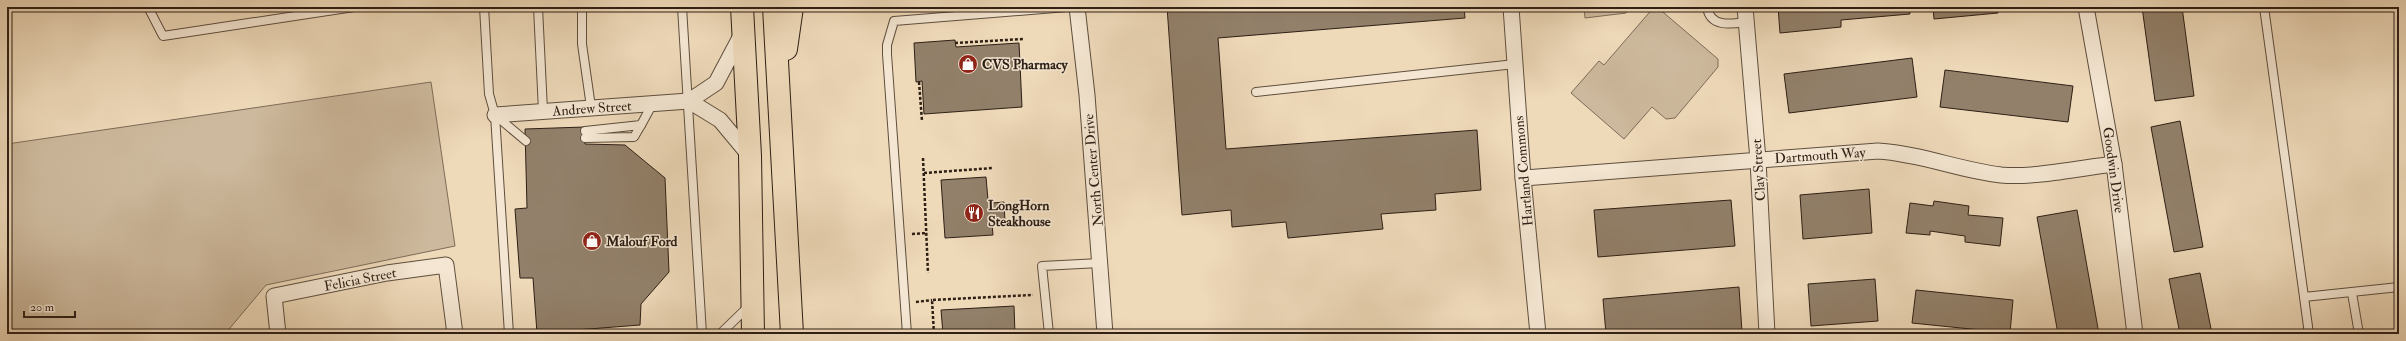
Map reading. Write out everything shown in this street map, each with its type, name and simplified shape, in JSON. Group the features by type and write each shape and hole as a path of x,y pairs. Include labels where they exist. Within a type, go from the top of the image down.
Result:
{"highway":[{"path":"742,7 750,156 751,304 753,334"},
{"path":"774,7 792,334"},
{"path":"780,98 792,7"}],"street":[{"name":"North Center Drive","path":"1077,7 1087,95 1105,334"},
{"name":"Hartland Commons","path":"1510,7 1523,178 1538,334"},
{"name":"Clay Street","path":"1745,7 1758,160 1767,334"},
{"name":"Goodwin Drive","path":"2086,7 2114,164 2135,334"},
{"name":"Andrew Street","path":"495,115 688,101 716,82 744,31"},
{"path":"688,101 720,120 750,156"},
{"name":"Dartmouth Way","path":"1523,178 1884,151 1902,153 1988,173 2004,175 2114,164"},
{"name":"Felicia Street","path":"278,334 274,296 387,273 446,265 455,334"}],"lane":[{"path":"148,7 163,36 354,7"},
{"path":"484,7 489,94 495,115 509,334"},
{"path":"538,7 543,111"},
{"path":"582,7 582,44 591,107"},
{"path":"682,7 702,334"},
{"path":"907,334 887,54 887,45 894,21 1067,7"},
{"path":"1707,7 1708,11 1715,20 1725,25 1746,22"},
{"path":"2264,7 2308,334"},
{"path":"1256,92 1515,64"},
{"path":"585,135 641,125 653,104"},
{"path":"495,115 526,138"},
{"path":"1050,334 1042,266 1100,263"},
{"path":"2304,297 2399,287"},
{"path":"2352,293 2359,334"},
{"path":"720,334 751,304"}],"path":[{"path":"956,43 1023,39"},
{"path":"919,82 922,121"},
{"path":"923,158 928,273"},
{"path":"924,173 993,168"},
{"path":"934,334 932,300 1033,295"}],"shaded area":[{"path":"1584,7 1632,7 1626,13 1585,18"},
{"path":"1654,7 1657,7 1718,59 1718,67 1675,118 1666,119 1652,107 1624,139 1571,93 1599,61 1604,65"},
{"path":"431,82 455,246 266,285 225,334 7,334 7,144"}],"building":[{"path":"1167,7 1464,7 1465,18 1218,38 1226,149 1477,130 1481,190 1435,194 1436,210 1381,214 1383,229 1288,238 1286,222 1232,227 1231,210 1182,215"},
{"path":"1778,7 1909,7 1910,14 1841,20 1841,27 1780,33"},
{"path":"1933,7 2005,7 1998,8 1998,13 1934,19"},
{"path":"2142,7 2182,7 2194,96 2155,101"},
{"name":"CVS Pharmacy","path":"955,40 956,47 1019,43 1022,107 924,114 922,81 916,82 914,43"},
{"path":"1912,58 1917,97 1789,113 1784,74"},
{"path":"1945,70 2073,86 2068,122 1940,107"},
{"path":"2180,121 2203,247 2174,252 2151,127"},
{"name":"Malouf Ford","path":"584,127 585,144 625,145 665,178 669,272 641,304 640,325 537,333 533,278 520,278 515,209 527,208 525,129"},
{"name":"LongHorn Steakhouse","path":"986,177 988,200 992,200 992,203 1004,202 1005,223 992,224 993,235 945,238 941,180"},
{"path":"1869,189 1872,233 1803,239 1800,195"},
{"path":"1731,200 1735,246 1598,257 1594,210"},
{"path":"1934,201 1969,206 1968,215 2003,218 2000,246 1965,242 1965,236 1930,231 1930,235 1906,233 1910,203 1933,206"},
{"path":"2077,210 2099,334 2058,334 2037,217"},
{"path":"2200,273 2212,334 2180,334 2169,279"},
{"path":"1875,279 1878,321 1811,326 1808,284"},
{"path":"1739,287 1742,332 1606,334 1603,299"},
{"path":"1916,290 2013,300 2010,333 1912,323"},
{"path":"1014,306 1015,334 943,334 941,310"}],"place":[{"name":"CVS Pharmacy","path":"968,64"},
{"name":"LongHorn Steakhouse","path":"974,213"},
{"name":"Malouf Ford","path":"592,241"}]}
